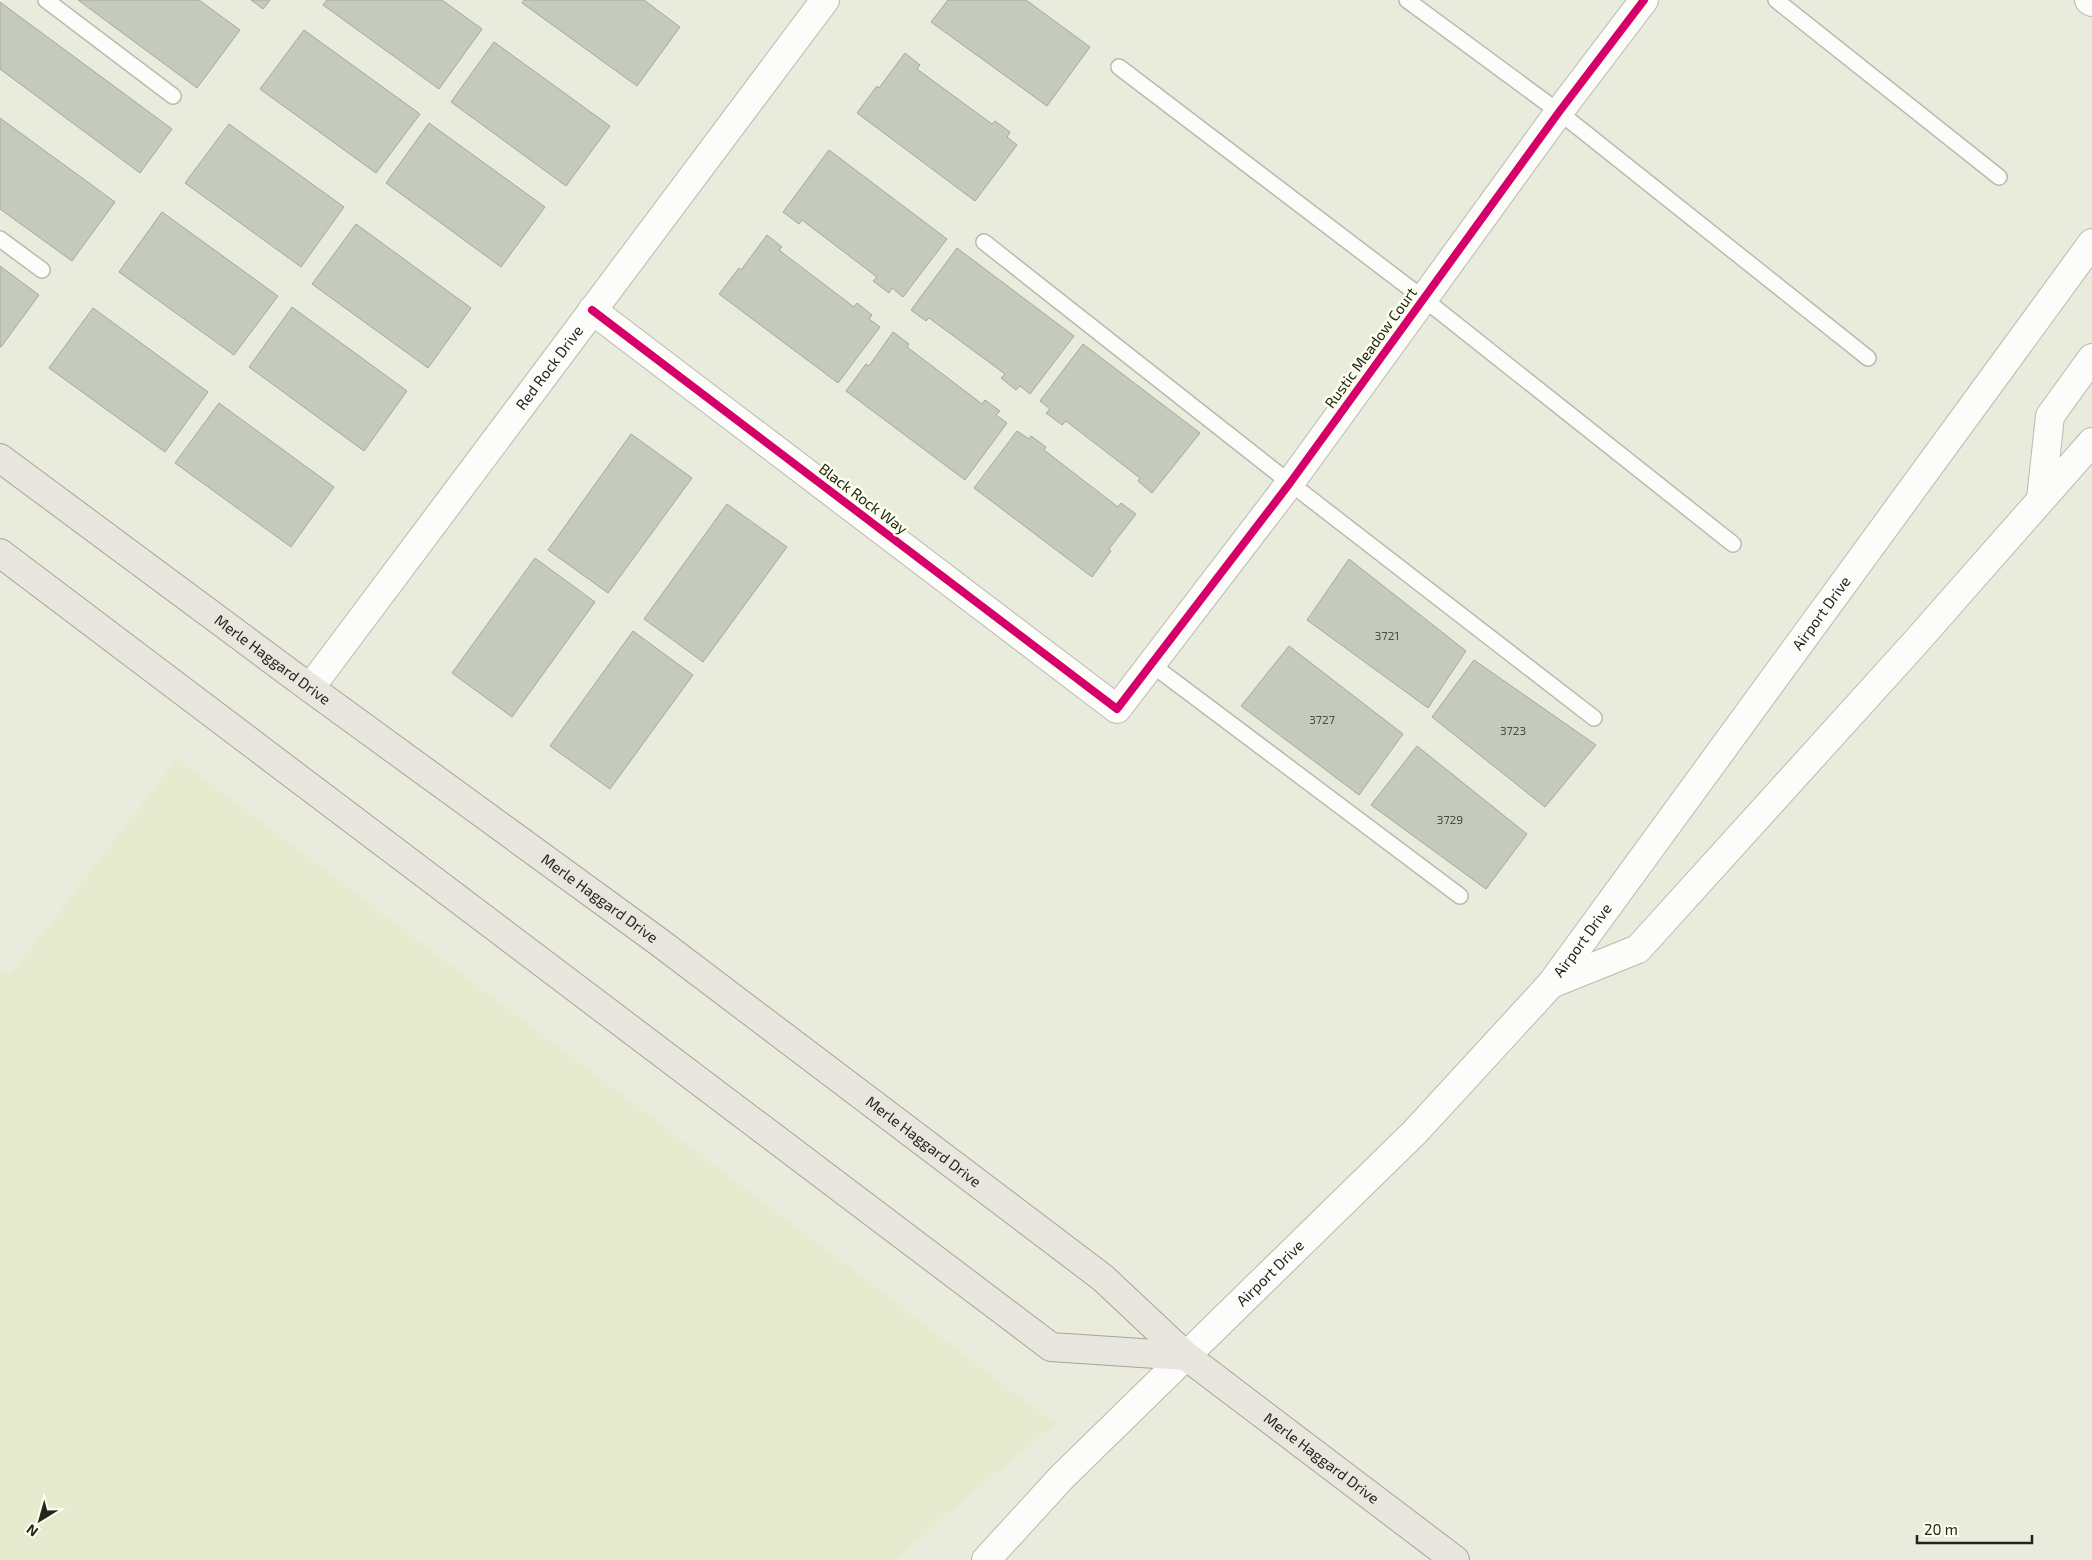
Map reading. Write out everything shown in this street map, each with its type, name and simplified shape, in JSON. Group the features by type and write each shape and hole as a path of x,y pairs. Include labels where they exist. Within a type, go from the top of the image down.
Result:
{"main road":[{"name":"Red Rock Drive","path":"310,688 825,0"},
{"name":"Rustic Meadow Court","path":"1117,709 1290,483 1559,112 1644,0"},
{"name":"Airport Drive","path":"986,1560 1062,1477 1415,1132 1551,984 2092,243"},
{"name":"Black Rock Way","path":"592,310 1117,709"},
{"path":"2041,500 2050,416 2092,358"},
{"name":"Airport Drive","path":"1551,984 1638,949 1915,643 2092,442"},
{"name":"Merle Haggard Drive","path":"0,458 310,688 658,942 1103,1278 1186,1356 1455,1560"},
{"path":"0,553 1051,1347 1186,1356"}],"lane":[{"path":"46,0 173,96"},
{"path":"1407,0 1559,112 1868,358"},
{"path":"1776,0 1999,177"},
{"path":"1119,67 1424,299 1733,544"},
{"path":"0,239 42,270"},
{"path":"984,242 1290,483 1594,718"},
{"path":"1151,664 1460,896"}],"shaded area":[{"path":"177,758 1056,1424 953,1509 896,1560 0,1560 0,969 10,976"}],"building":[{"path":"78,0 199,0 240,30 197,88"},
{"path":"251,0 270,0 263,9"},
{"path":"327,0 442,0 482,29 439,89 323,5"},
{"path":"524,0 644,0 680,27 637,86 522,3"},
{"path":"948,0 1026,0 1090,47 1047,106 931,22"},
{"path":"0,2 172,129 140,173 0,69"},
{"path":"304,30 420,114 376,173 260,89"},
{"path":"494,42 610,126 566,186 451,102"},
{"path":"905,53 920,65 917,69 992,124 995,121 1010,132 1007,137 1017,145 975,201 857,113 877,86 879,88"},
{"path":"0,118 115,202 72,261 0,209"},
{"path":"429,123 545,207 501,267 386,183"},
{"path":"229,124 344,207 301,267 185,183"},
{"path":"829,150 947,239 903,297 892,288 889,293 873,281 877,277 802,220 799,224 783,212"},
{"path":"162,212 278,296 234,355 119,272"},
{"path":"356,224 471,308 428,368 312,284"},
{"path":"767,235 782,247 779,250 854,307 857,303 872,315 869,319 880,327 838,383 719,294 739,268 741,270"},
{"path":"957,248 1074,336 1030,394 1020,386 1016,390 1001,378 1005,374 929,318 926,321 911,310"},
{"path":"0,266 39,295 1,347 0,347"},
{"path":"292,307 407,391 364,451 249,367"},
{"path":"93,308 208,392 165,452 49,368"},
{"path":"893,332 909,344 907,347 982,404 985,400 1000,411 996,415 1007,423 965,480 846,391 866,364 869,366"},
{"path":"1083,344 1200,433 1152,493 1138,481 1140,478 1066,421 1062,425 1046,413 1050,409 1040,401"},
{"path":"219,403 334,487 291,547 175,463"},
{"path":"1017,431 1029,439 1031,436 1046,447 1044,450 1118,507 1121,503 1136,514 1109,549 1111,551 1092,577 974,488"},
{"path":"631,434 692,478 608,593 548,550"},
{"path":"727,504 787,547 703,662 644,619"},
{"path":"535,558 595,602 512,717 452,673"},
{"path":"1349,559 1466,651 1428,708 1307,620"},
{"path":"633,631 693,675 610,789 550,746"},
{"path":"1289,646 1403,734 1359,795 1241,706"},
{"path":"1474,660 1596,745 1545,807 1432,717"},
{"path":"1417,746 1527,834 1486,889 1371,805"}],"cycle path":[{"path":"592,310 1117,709 1290,483 1559,112 1644,0"}]}
